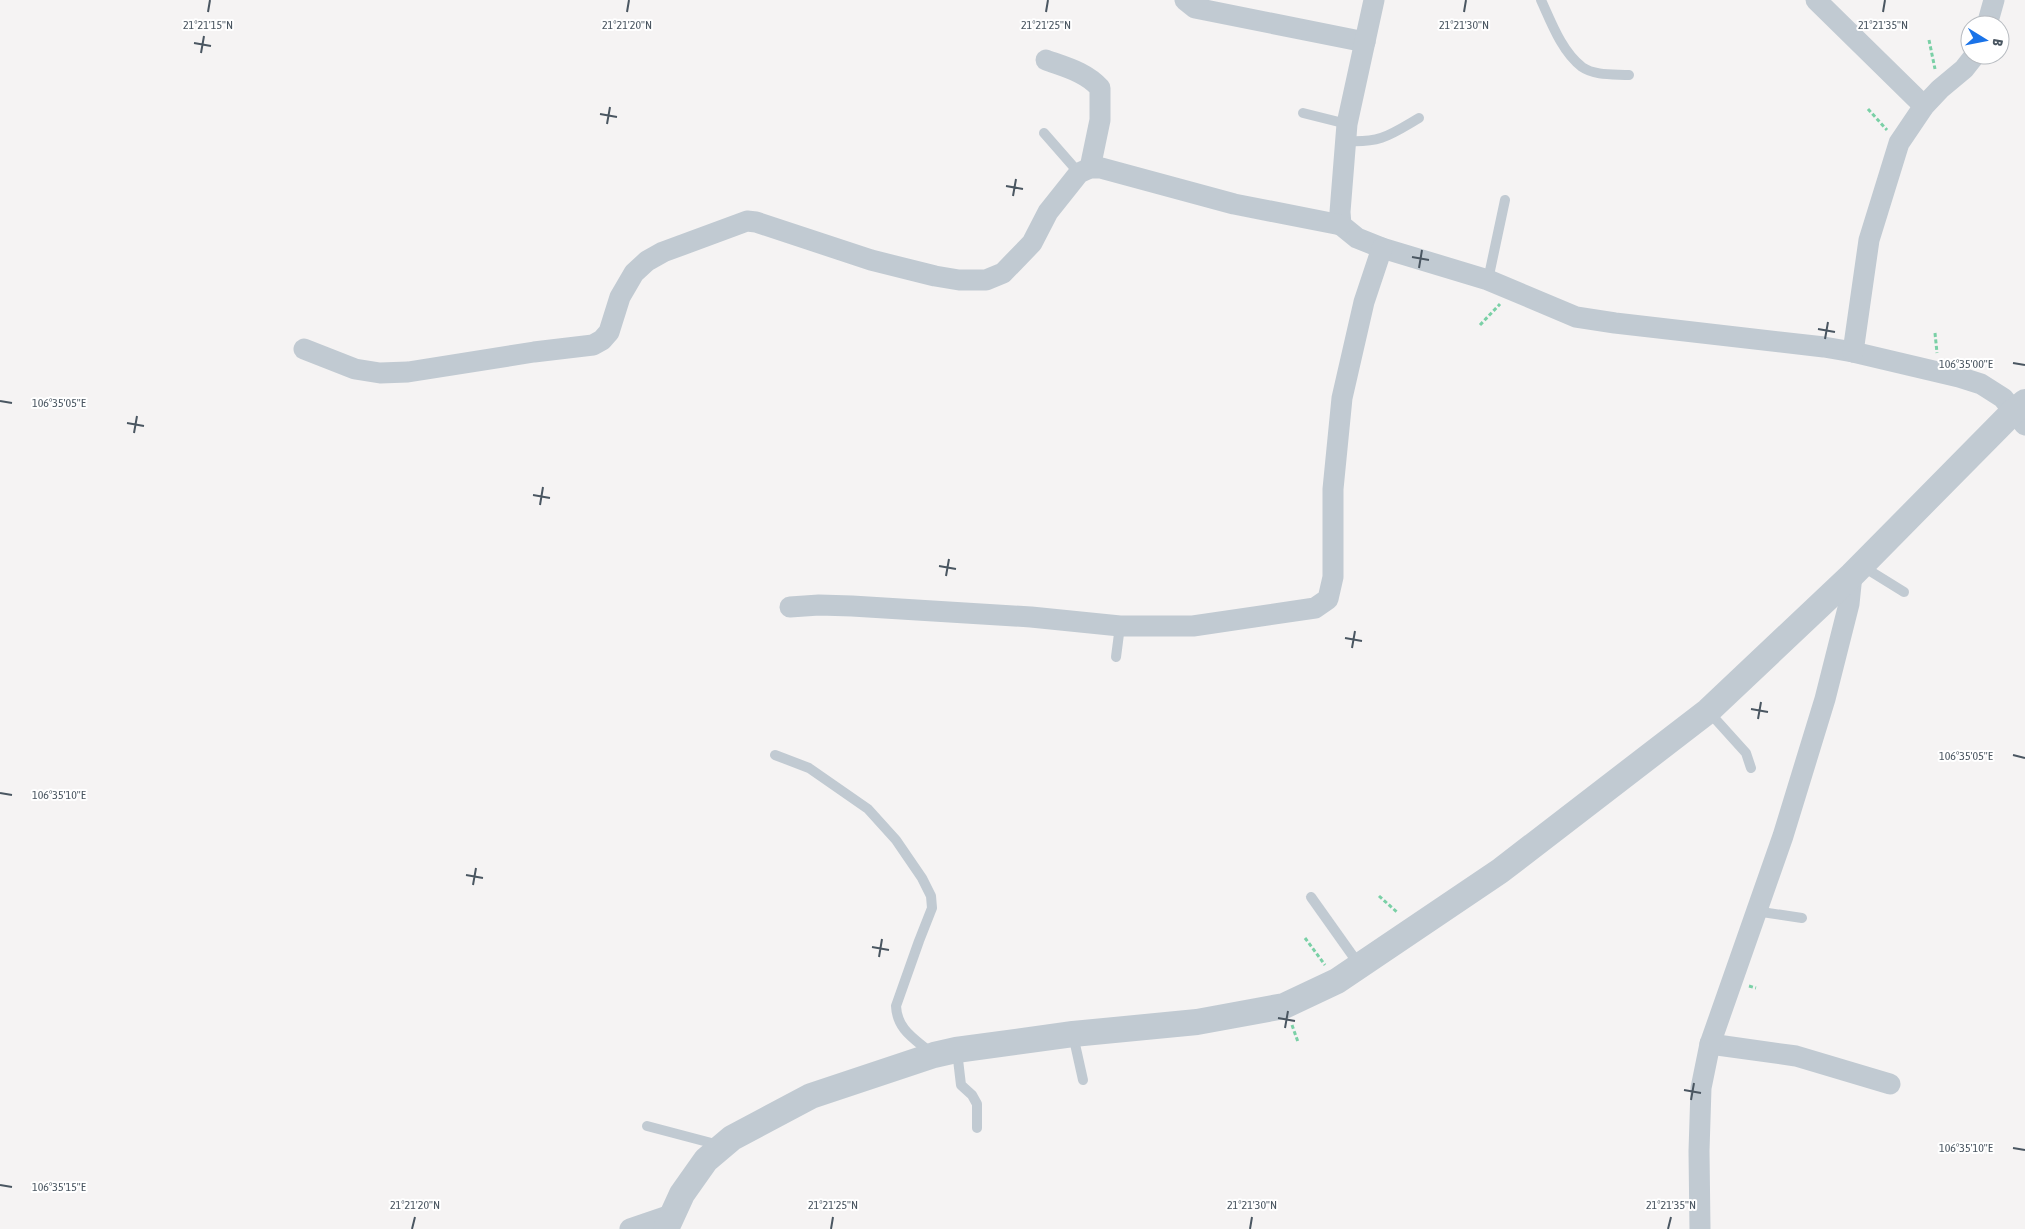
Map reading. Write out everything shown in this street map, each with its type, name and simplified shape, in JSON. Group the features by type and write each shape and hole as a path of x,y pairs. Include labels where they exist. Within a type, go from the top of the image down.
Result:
{"street":[{"path":"1185,0 1195,8 1365,42"},
{"path":"1341,225 1340,212 1347,133 1374,0"},
{"path":"1816,0 1924,106"},
{"path":"1990,15 1994,0"},
{"path":"304,349 355,369 380,373 408,372 534,352 593,345 602,340 609,332 620,297 634,273 648,261 662,252 747,221 756,222 880,262 935,276 960,280 986,280 1003,273 1032,243 1048,212 1084,170 1100,120 1100,88 1093,79 1080,72 1046,60"},
{"path":"1853,352 1869,240 1899,144 1924,106 1967,65"},
{"path":"630,1229 669,1222 682,1194 706,1160 732,1138 762,1120 811,1096 945,1053 1073,1034 1196,1022 1275,1008 1307,997 1361,967 1500,871 1708,711 2021,413 2003,398 1981,384 1938,371 1853,352 1576,317 1488,280 1382,248 1357,238 1341,225 1234,204 1102,168 1084,170"},
{"path":"790,607 819,605 852,606 1032,616 1120,626 1193,626 1315,608 1328,599 1333,577 1333,489 1342,398 1364,302 1382,248"},
{"path":"1700,1229 1699,1151 1701,1088 1710,1044 1783,836 1825,699 1857,570"},
{"path":"1710,1044 1796,1056 1890,1084"}],"lane":[{"path":"1541,0 1566,49 1583,68 1603,74 1629,75"},
{"path":"1303,113 1367,142 1389,136 1419,118"},
{"path":"1044,133 1084,170"},
{"path":"1488,280 1505,200"},
{"path":"1857,570 1904,592"},
{"path":"1116,657 1120,626"},
{"path":"1708,711 1746,753 1751,768"},
{"path":"775,755 809,768 868,809 896,840 922,878 931,896 932,908 918,941 896,1006 897,1017 903,1028 945,1053 961,1085 972,1095 977,1104 977,1128"},
{"path":"1311,897 1361,967"},
{"path":"1756,911 1802,918"},
{"path":"1073,1034 1083,1080"},
{"path":"647,1126 722,1146"}],"path":[{"path":"1929,40 1940,89"},
{"path":"1868,109 1899,144"},
{"path":"1480,325 1512,291"},
{"path":"1306,938 1337,981"}]}
